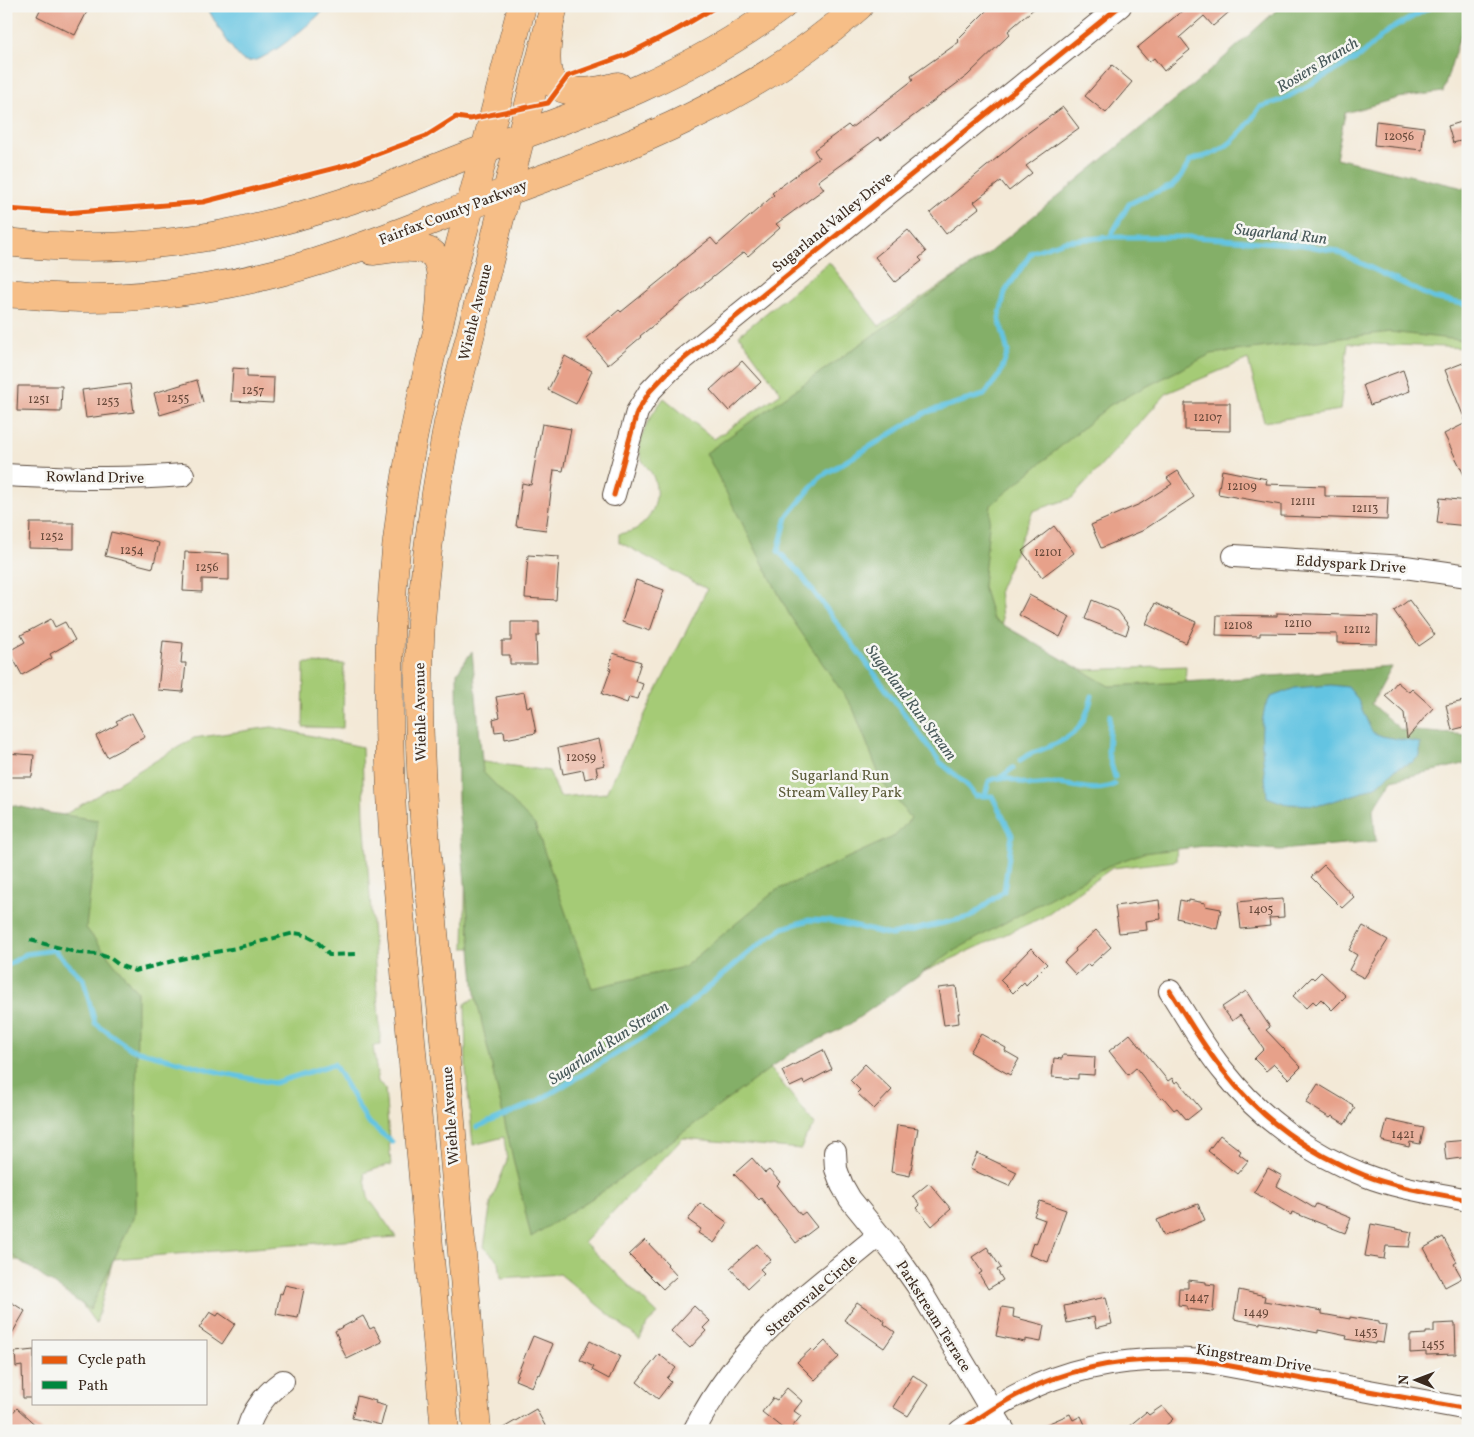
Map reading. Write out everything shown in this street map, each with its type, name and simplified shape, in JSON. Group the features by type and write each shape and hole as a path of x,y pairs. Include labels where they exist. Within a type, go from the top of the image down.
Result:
{"main road":[{"name":"Wiehle Avenue","path":"446,1431 394,843 389,754 389,641 401,508 412,446 438,329 522,6"},
{"path":"6,242 36,246 94,248 167,243 234,233 305,215 520,137 646,86 682,69 725,44 782,6"},
{"name":"Fairfax County Parkway","path":"6,292 85,298 153,294 270,275 334,256 606,155 699,114 744,90 790,59 859,6"},
{"name":"Wiehle Avenue","path":"477,1431 421,780 418,688 423,594 436,485 448,423 552,14"},
{"path":"552,14 547,58 548,72 552,81 558,87 582,92 614,88 682,69"},
{"path":"334,256 398,248 429,251 435,257 440,271 438,329"}],"street":[{"name":"Sugarland Valley Drive","path":"614,496 637,412 650,391 670,370 1120,6"},
{"name":"Rowland Drive","path":"6,475 64,478 183,475"},
{"name":"Eddyspark Drive","path":"1234,556 1405,567 1468,576"},
{"path":"1170,991 1225,1074 1261,1112 1302,1144 1365,1176 1402,1187 1468,1200"},
{"name":"Parkstream Terrace","path":"835,1152 836,1169 850,1199 880,1235 917,1285 1004,1431"},
{"name":"Streamvale Circle","path":"694,1431 719,1390 763,1336 785,1314 880,1235"},
{"name":"Kingstream Drive","path":"960,1431 992,1409 1022,1392 1054,1379 1094,1367 1128,1361 1171,1358 1203,1360 1468,1409"},
{"path":"247,1431 261,1401 283,1381"}],"green space":[{"name":"Sugarland Run Stream Valley Park","path":"1281,6 1468,6 1468,28 1459,39 1443,92 1398,98 1345,113 1336,158 1468,189 1468,341 1390,332 1211,354 1110,405 991,505 983,586 993,619 1109,686 1391,667 1371,704 1401,730 1468,735 1468,763 1392,780 1373,810 1376,841 1280,850 1213,845 1143,853 1108,866 950,953 847,1026 791,1053 602,1192 531,1237 475,993 458,805 457,673 472,651 483,772 535,825 592,988 684,967 775,891 895,836 911,818 882,782 853,708 790,616 706,453 985,256 1204,76"},
{"name":"Sugarland Run Stream Valley Park","path":"1347,106 1334,162 1468,189 1468,348 1348,343 1340,410 1264,422 1248,359 1167,393 1072,498 1033,511 999,590 1007,663 1055,671 1186,666 1176,861 1112,868 1043,917 895,985 748,1040 815,1125 806,1136 801,1149 683,1138 584,1242 658,1314 647,1324 640,1340 560,1274 501,1278 499,1262 484,1247 491,1202 507,1161 504,1137 473,1145 466,1070 465,1004 488,989 486,948 464,948 470,760 549,771 560,797 606,793 707,589 619,542 619,534 641,526 647,520 654,506 656,498 655,482 642,460 640,446 647,424 664,398 714,439 781,393 739,335 829,262 879,326 1124,165"},
{"path":"304,663 344,664 343,728 303,727"},
{"path":"272,727 362,747 364,816 381,1045 373,1046 378,1082 385,1088 391,1166 388,1165 364,1173 368,1197 396,1237 113,1259 96,1324 51,1261 6,1260 6,834 37,831 194,738"},
{"path":"6,804 98,820 86,928 137,992 136,1212 90,1310 6,1251"}],"water":[{"path":"207,6 329,6 288,41 262,57 251,61 243,60 235,52"},
{"path":"1331,685 1348,687 1357,698 1372,732 1382,736 1420,743 1420,755 1413,762 1395,769 1379,784 1360,793 1320,805 1286,804 1267,797 1262,754 1262,722 1265,707 1271,697 1295,688"}],"building":[{"path":"42,6 90,6 75,35 37,16"},
{"path":"991,6 1037,6 1008,31 1010,34 967,76 881,140 879,137 818,181 824,189 776,224 780,228 748,256 744,252 640,336 608,365 586,338 619,310 621,312 711,238 717,245 774,195 772,193 819,158 814,150 848,125 851,128 913,80 911,76 959,42 957,40"},
{"path":"1188,6 1236,6 1213,26 1204,16 1180,37 1190,50 1164,71 1154,58 1149,62 1137,48"},
{"path":"1112,65 1132,82 1106,113 1085,96"},
{"path":"1063,107 1079,128 1026,166 1032,173 1009,191 1001,181 974,202 979,208 946,234 930,213 1026,134"},
{"path":"1468,120 1468,139 1453,143 1448,126"},
{"path":"1376,121 1424,127 1422,150 1374,145"},
{"path":"908,230 926,252 919,258 922,261 895,282 875,257"},
{"path":"565,356 592,371 576,404 548,390"},
{"path":"742,361 761,382 729,411 710,390"},
{"path":"1468,361 1468,425 1467,425 1445,370"},
{"path":"233,368 247,369 247,377 274,378 273,403 231,401"},
{"path":"1403,370 1410,391 1370,405 1363,385"},
{"path":"197,380 203,402 160,415 154,393"},
{"path":"130,384 134,412 86,418 82,390"},
{"path":"18,386 62,386 61,412 17,411"},
{"path":"1185,403 1230,403 1230,431 1185,430"},
{"path":"542,424 571,429 563,471 554,470 546,530 516,526 522,483 531,485"},
{"path":"1464,424 1468,432 1468,483 1444,434"},
{"path":"1222,470 1267,479 1266,484 1325,486 1325,496 1388,497 1387,520 1281,516 1281,505 1218,494"},
{"path":"1178,471 1194,497 1142,531 1101,548 1091,525 1140,504 1172,484 1167,478"},
{"path":"1440,498 1468,501 1468,526 1437,523"},
{"path":"30,523 74,523 74,549 29,548"},
{"path":"1054,526 1074,553 1042,577 1022,551"},
{"path":"111,532 159,543 153,568 105,556"},
{"path":"185,552 229,554 229,580 202,579 202,592 183,591"},
{"path":"528,555 559,557 556,600 525,598"},
{"path":"636,580 664,590 650,631 622,622"},
{"path":"1029,595 1070,617 1060,637 1019,615"},
{"path":"1092,600 1118,611 1129,626 1126,635 1085,619"},
{"path":"1409,600 1435,635 1419,646 1394,611"},
{"path":"1155,603 1196,622 1186,643 1146,624"},
{"path":"1277,613 1378,616 1377,644 1337,643 1337,634 1260,633 1260,636 1216,635 1217,615 1277,616"},
{"path":"51,619 55,627 65,622 75,640 50,654 52,658 22,675 9,651 25,642 21,635"},
{"path":"511,622 539,622 539,636 536,636 537,664 510,664 510,655 502,655 502,641 511,641"},
{"path":"163,641 183,643 181,663 186,663 183,692 158,690"},
{"path":"613,653 641,662 635,681 643,684 638,699 629,697 627,703 602,694 611,669 609,668"},
{"path":"1397,682 1409,692 1412,689 1433,708 1407,738 1404,713 1385,696"},
{"path":"524,692 527,707 531,706 536,733 505,739 504,731 495,732 493,719 500,717 496,697"},
{"path":"1468,700 1468,726 1452,730 1446,705"},
{"path":"132,713 145,737 107,757 96,736 118,724 116,721"},
{"path":"599,739 605,765 596,767 598,776 585,779 583,770 563,774 558,748"},
{"path":"6,753 34,755 32,777 6,777"},
{"path":"1324,865 1354,897 1342,908 1311,877"},
{"path":"1283,899 1284,917 1269,918 1270,926 1241,929 1238,902"},
{"path":"1159,900 1161,919 1146,921 1147,930 1119,933 1115,906"},
{"path":"1180,900 1205,903 1205,906 1221,909 1217,929 1177,918"},
{"path":"1363,926 1388,940 1364,978 1349,970 1357,955 1349,950"},
{"path":"1096,930 1111,947 1090,966 1088,964 1076,975 1064,962"},
{"path":"1031,948 1047,964 1026,985 1024,982 1013,993 1000,980"},
{"path":"1321,972 1346,996 1332,1010 1321,999 1316,1004 1313,1001 1306,1008 1293,996 1312,977 1314,979"},
{"path":"956,986 960,1013 958,1013 959,1023 944,1025 938,988"},
{"path":"1246,991 1270,1027 1266,1030 1301,1067 1289,1079 1274,1064 1266,1071 1254,1059 1264,1049 1240,1015 1232,1021 1222,1007"},
{"path":"981,1034 1006,1048 1005,1051 1019,1059 1010,1075 970,1052"},
{"path":"1130,1034 1168,1081 1172,1078 1175,1083 1178,1081 1201,1109 1187,1120 1177,1108 1174,1110 1163,1097 1161,1099 1136,1068 1128,1075 1109,1051"},
{"path":"823,1050 832,1069 804,1084 803,1081 790,1087 782,1071"},
{"path":"1063,1055 1095,1057 1094,1075 1078,1074 1078,1079 1052,1077 1054,1058 1062,1059"},
{"path":"865,1064 892,1090 874,1109 857,1093 860,1090 850,1080"},
{"path":"1318,1084 1353,1105 1355,1108 1345,1124 1332,1116 1330,1118 1306,1103"},
{"path":"1387,1120 1424,1128 1420,1144 1410,1142 1409,1147 1382,1141"},
{"path":"897,1125 918,1128 910,1176 891,1172"},
{"path":"1220,1135 1241,1151 1239,1154 1248,1161 1237,1174 1208,1151"},
{"path":"1468,1140 1468,1157 1446,1160 1444,1142"},
{"path":"977,1153 1017,1172 1009,1186 970,1169"},
{"path":"752,1158 765,1173 769,1170 780,1182 777,1185 801,1215 805,1212 817,1227 796,1243 761,1198 759,1200 734,1174"},
{"path":"1268,1168 1282,1176 1277,1186 1314,1208 1316,1204 1351,1218 1345,1233 1292,1212 1291,1215 1254,1192"},
{"path":"929,1183 951,1209 932,1226 917,1208 920,1205 913,1196"},
{"path":"1040,1201 1066,1210 1048,1262 1029,1255 1033,1243 1036,1244 1045,1220 1034,1216"},
{"path":"700,1203 728,1223 714,1243 698,1233 701,1229 688,1220"},
{"path":"1198,1204 1205,1220 1164,1236 1157,1220"},
{"path":"1371,1224 1412,1232 1409,1247 1386,1246 1384,1259 1365,1256"},
{"path":"1443,1237 1457,1262 1454,1264 1462,1278 1445,1287 1424,1248"},
{"path":"645,1240 677,1276 663,1289 629,1255"},
{"path":"757,1244 771,1260 760,1269 764,1273 748,1288 730,1268"},
{"path":"987,1247 1001,1268 997,1270 1003,1280 988,1289 979,1274 982,1272 972,1257"},
{"path":"1188,1280 1215,1285 1213,1312 1187,1309 1187,1306 1178,1305 1179,1288 1188,1288"},
{"path":"285,1285 304,1289 298,1318 276,1314 280,1293 282,1294"},
{"path":"1239,1290 1265,1296 1264,1301 1322,1311 1322,1314 1379,1322 1379,1324 1386,1325 1383,1343 1375,1342 1375,1344 1346,1339 1347,1336 1318,1330 1318,1333 1234,1319"},
{"path":"1106,1297 1112,1324 1096,1328 1094,1317 1067,1323 1064,1306"},
{"path":"6,1299 25,1311 6,1344"},
{"path":"857,1302 885,1321 884,1324 895,1332 884,1348 844,1320"},
{"path":"694,1306 710,1321 703,1328 706,1331 690,1348 671,1331"},
{"path":"1002,1307 1014,1309 1013,1317 1044,1325 1041,1342 1025,1339 1025,1342 996,1336"},
{"path":"210,1312 217,1316 219,1313 235,1324 222,1344 199,1328"},
{"path":"363,1316 370,1329 374,1327 382,1342 347,1359 335,1331"},
{"path":"1455,1323 1456,1354 1426,1355 1426,1352 1410,1353 1410,1335 1434,1332 1434,1324"},
{"path":"533,1336 553,1344 540,1375 538,1374 532,1387 515,1380"},
{"path":"590,1341 620,1356 609,1379 592,1370 594,1367 580,1360"},
{"path":"825,1341 839,1357 815,1380 797,1362 811,1349 814,1352"},
{"path":"32,1350 32,1398 23,1398 22,1366 16,1367 15,1352"},
{"path":"659,1354 676,1368 667,1378 671,1382 658,1399 637,1382"},
{"path":"913,1375 928,1385 908,1416 893,1407"},
{"path":"787,1388 802,1401 794,1411 801,1416 789,1431 786,1431 762,1412 773,1398 777,1400"},
{"path":"357,1396 386,1406 381,1425 352,1418"},
{"path":"1162,1406 1173,1419 1160,1431 1123,1431 1146,1412 1149,1415"},
{"path":"17,1408 42,1431 6,1431 6,1420"},
{"path":"536,1409 548,1431 498,1431"},
{"path":"1070,1414 1073,1420 1081,1416 1088,1431 1031,1431"}],"waterway":[{"name":"Rosiers Branch","path":"1110,237 1129,204 1172,186 1181,177 1190,161 1213,153 1229,144 1260,107 1282,100 1359,57 1386,32 1432,6"},
{"name":"Sugarland Run Stream","path":"477,1127 538,1101 664,1025 753,949 783,928 809,920 831,921 891,935 970,917 1004,891 1012,835 992,796 975,796 966,784 940,762 799,572 778,551 787,517 820,477 927,412 984,395 1000,374 1008,352 999,318 1005,292 1032,252 1065,241 1110,237 1195,237 1303,245 1336,251 1433,298 1468,305"},
{"path":"1020,761 1027,755 1062,741 1076,731 1085,718 1092,696"},
{"path":"1110,715 1108,753 1115,777"},
{"path":"1000,778 1013,768"},
{"path":"985,796 989,781 1000,778 1030,785 1055,784 1094,789 1115,784"},
{"name":"Sugarland Run Stream","path":"6,966 26,954 54,950 83,979 95,1023 131,1049 222,1073 274,1083 334,1064 367,1121 392,1142"}],"marked path":[{"path":"30,940 79,953 97,954 110,958 119,965 135,971 294,933 305,935 314,940 329,955 359,954"}],"cycle path":[{"path":"6,209 65,213 203,202 351,164 426,136 456,117 470,119 548,103 568,76 626,55 678,29 717,6"},
{"path":"614,495 637,412 650,391 670,370 1120,6"},
{"path":"1170,991 1203,1043 1239,1090 1271,1120 1306,1146 1325,1157 1377,1180 1468,1200"},
{"path":"960,1431 1013,1397 1064,1375 1110,1364 1156,1360 1203,1361 1468,1409"}],"water label":[{"name":"Sugarland Run","path":"1281,233"}]}
